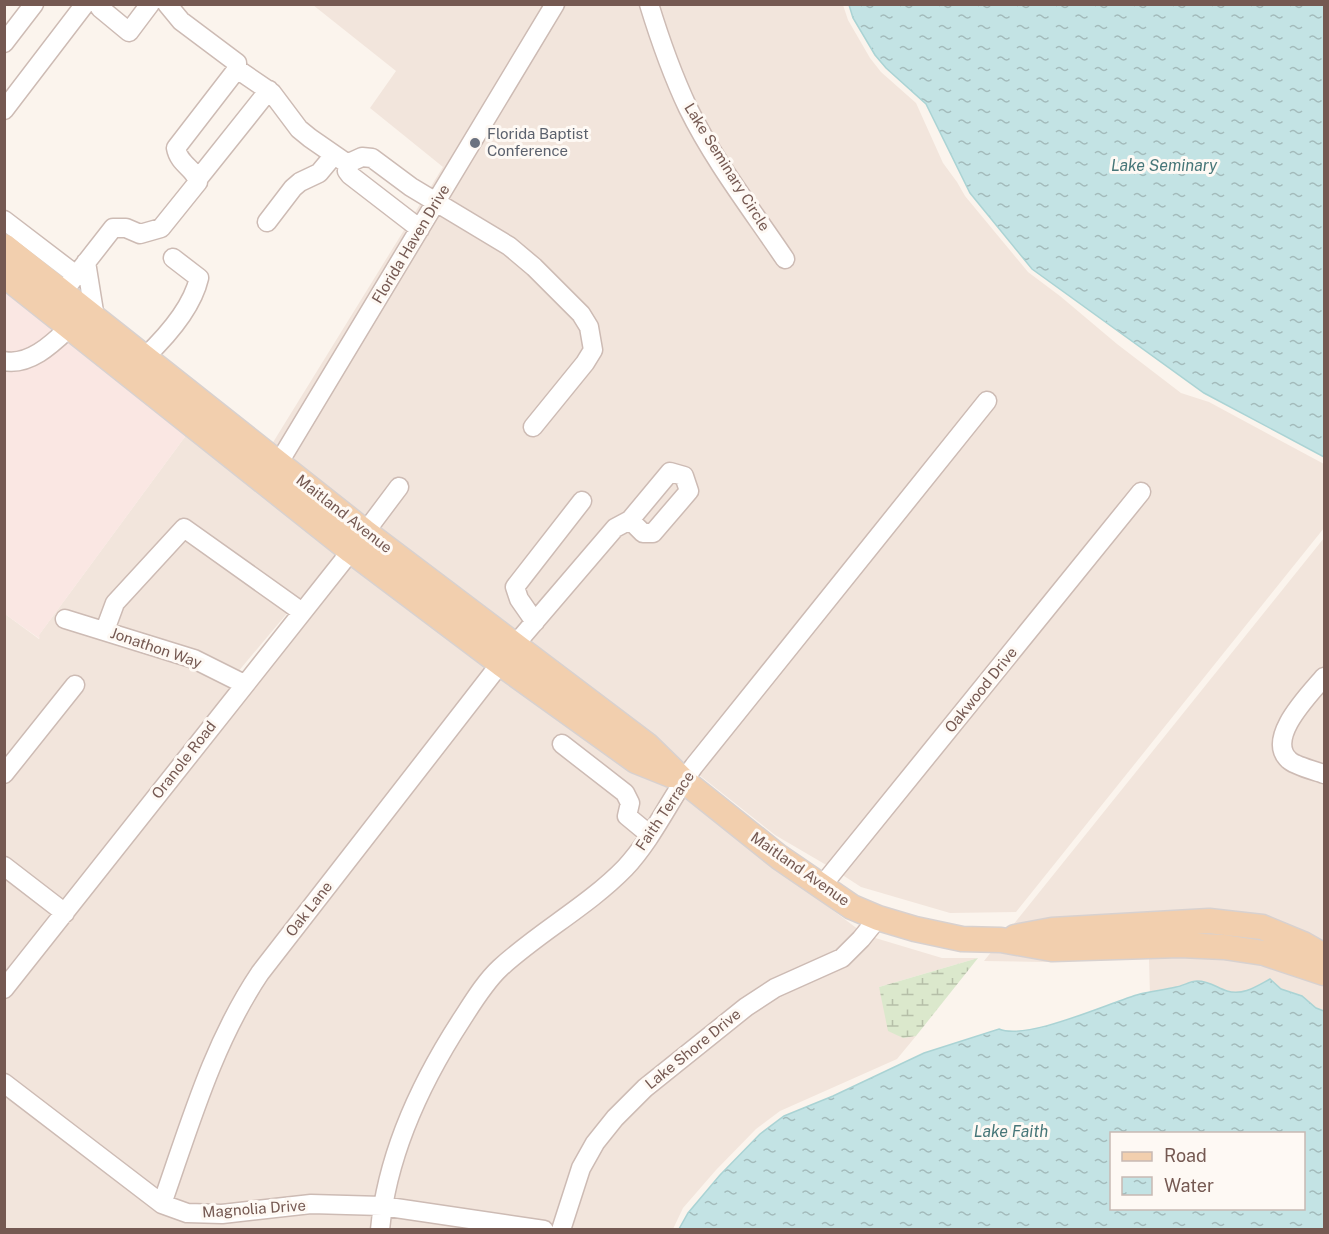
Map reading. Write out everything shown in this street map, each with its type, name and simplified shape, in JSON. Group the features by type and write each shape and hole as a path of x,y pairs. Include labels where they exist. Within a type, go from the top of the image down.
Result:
{"main road":[{"name":"Maitland Avenue","path":"4,246 75,276 95,318 145,357 273,473"},
{"name":"Maitland Avenue","path":"4,275 70,327 273,473 508,655 636,761 684,781"},
{"path":"70,327 65,310 75,276"},
{"name":"Maitland Avenue","path":"508,655 646,745 684,781 779,857 821,887 852,906 878,918 962,939 1001,940 1052,949 1180,945 1224,947 1264,953 1324,973"},
{"name":"Maitland Avenue","path":"1001,940 1052,930 1209,921 1262,927 1303,944 1324,956"}],"street":[{"path":"4,43 34,4"},
{"path":"4,110 94,5 129,32 150,4"},
{"path":"167,4 181,21 237,63 237,69 176,148 177,157 198,179"},
{"name":"Florida Haven Drive","path":"273,473 555,4"},
{"name":"Lake Seminary Circle","path":"648,4 668,64 689,109 726,171 785,259"},
{"path":"237,69 269,90 300,129 341,160 350,175 420,229"},
{"path":"75,276 113,228 126,228 140,234 161,228 269,90"},
{"path":"267,222 293,188 341,160 362,157 372,158 411,187 509,246 534,267 581,314 589,327 592,339 592,350 589,357 533,427"},
{"path":"4,220 75,276 95,318"},
{"path":"145,357 158,344 195,294 199,278 173,258"},
{"path":"4,360 16,363 44,350 70,327"},
{"name":"Faith Terrace","path":"380,1230 382,1206 401,1141 420,1093 441,1052 474,1000 499,969 611,882 627,866 661,821 684,781 987,401"},
{"name":"Oranole Road","path":"4,989 399,487"},
{"name":"Oakwood Drive","path":"821,887 1141,492"},
{"path":"535,622 519,599 515,587 582,501"},
{"name":"Oak Lane","path":"162,1204 212,1061 243,998 287,936 508,655 615,528 630,520"},
{"path":"105,630 115,603 184,528 302,612"},
{"name":"Jonathon Way","path":"65,619 194,659 244,684"},
{"path":"1324,677 1283,732 1282,747 1289,760 1324,774"},
{"path":"4,774 75,685"},
{"path":"562,744 625,793 630,803 627,816 650,835"},
{"path":"600,773 620,749"},
{"path":"4,866 64,913"},
{"name":"Lake Shore Drive","path":"561,1230 581,1168 595,1143 615,1118 645,1088 756,1000 776,988 843,958 878,918"},
{"name":"Magnolia Drive","path":"4,1083 162,1204 187,1213 222,1214 311,1204 382,1206 544,1230"}],"shaded area":[{"path":"313,5 546,5 279,449 272,444 443,167 370,108 396,71"},
{"path":"563,5 641,5 720,174 784,268 795,261 732,168 695,107 656,5 843,5 848,20 870,58 881,72 916,103 943,163 965,196 1028,272 1181,393 1209,402 1324,464 1324,528 1016,912 950,913 861,887 841,874 1150,492 1139,483 828,866 775,835 698,774 997,401 986,392 686,765 290,458 439,211 505,252 529,272 583,329 585,348 579,359 524,427 535,436 592,367 595,323 446,200"},
{"path":"4,283 190,430 39,635 40,639 5,614"},
{"path":"190,430 341,550 298,601 187,523 100,622 59,611 58,624 104,636 192,665 233,686 63,903 5,857 5,786 84,684 73,675 5,762 5,614 39,639 39,635"},
{"path":"185,537 289,611 237,673 114,626 121,607"},
{"path":"1324,538 1324,1154 1305,1135 1305,1132 1111,1132 1060,1027 1150,996 1149,959 984,961"},
{"path":"353,560 491,664 282,932 158,1192 5,1075 4,1001"},
{"path":"503,673 671,788 655,816 621,861 606,876 494,963 377,1199 221,1207 187,1206 171,1200 234,1030 266,977"},
{"path":"683,797 859,930 838,952 640,1082 555,1224 392,1201 408,1144 426,1096 480,1005 504,974 546,940"},
{"path":"5,874 55,914 5,977"},
{"path":"872,937 942,958 978,958 879,987 903,1038 916,1036 897,1059 780,1111 756,1129 683,1208 673,1229 568,1230 587,1172 601,1147 650,1093 751,1013"},
{"path":"4,1091 153,1205 375,1212 373,1229 5,1229"},
{"path":"389,1214 498,1230 387,1230"}],"green space":[{"path":"978,958 916,1036 903,1038 888,1031 879,987"}],"water":[{"name":"Lake Seminary","path":"849,5 1324,5 1324,457 1204,393 1032,269 970,193 926,104 875,55 853,18"},
{"name":"Lake Faith","path":"1270,979 1281,989 1302,996 1316,1008 1324,1011 1324,1229 679,1229 688,1213 720,1175 760,1134 784,1116 833,1096 924,1053 999,1029 1028,1030 1047,1026 1140,994 1194,981 1206,982 1233,992 1250,990"}],"place":[{"name":"Florida Baptist Conference","path":"475,143"}]}
